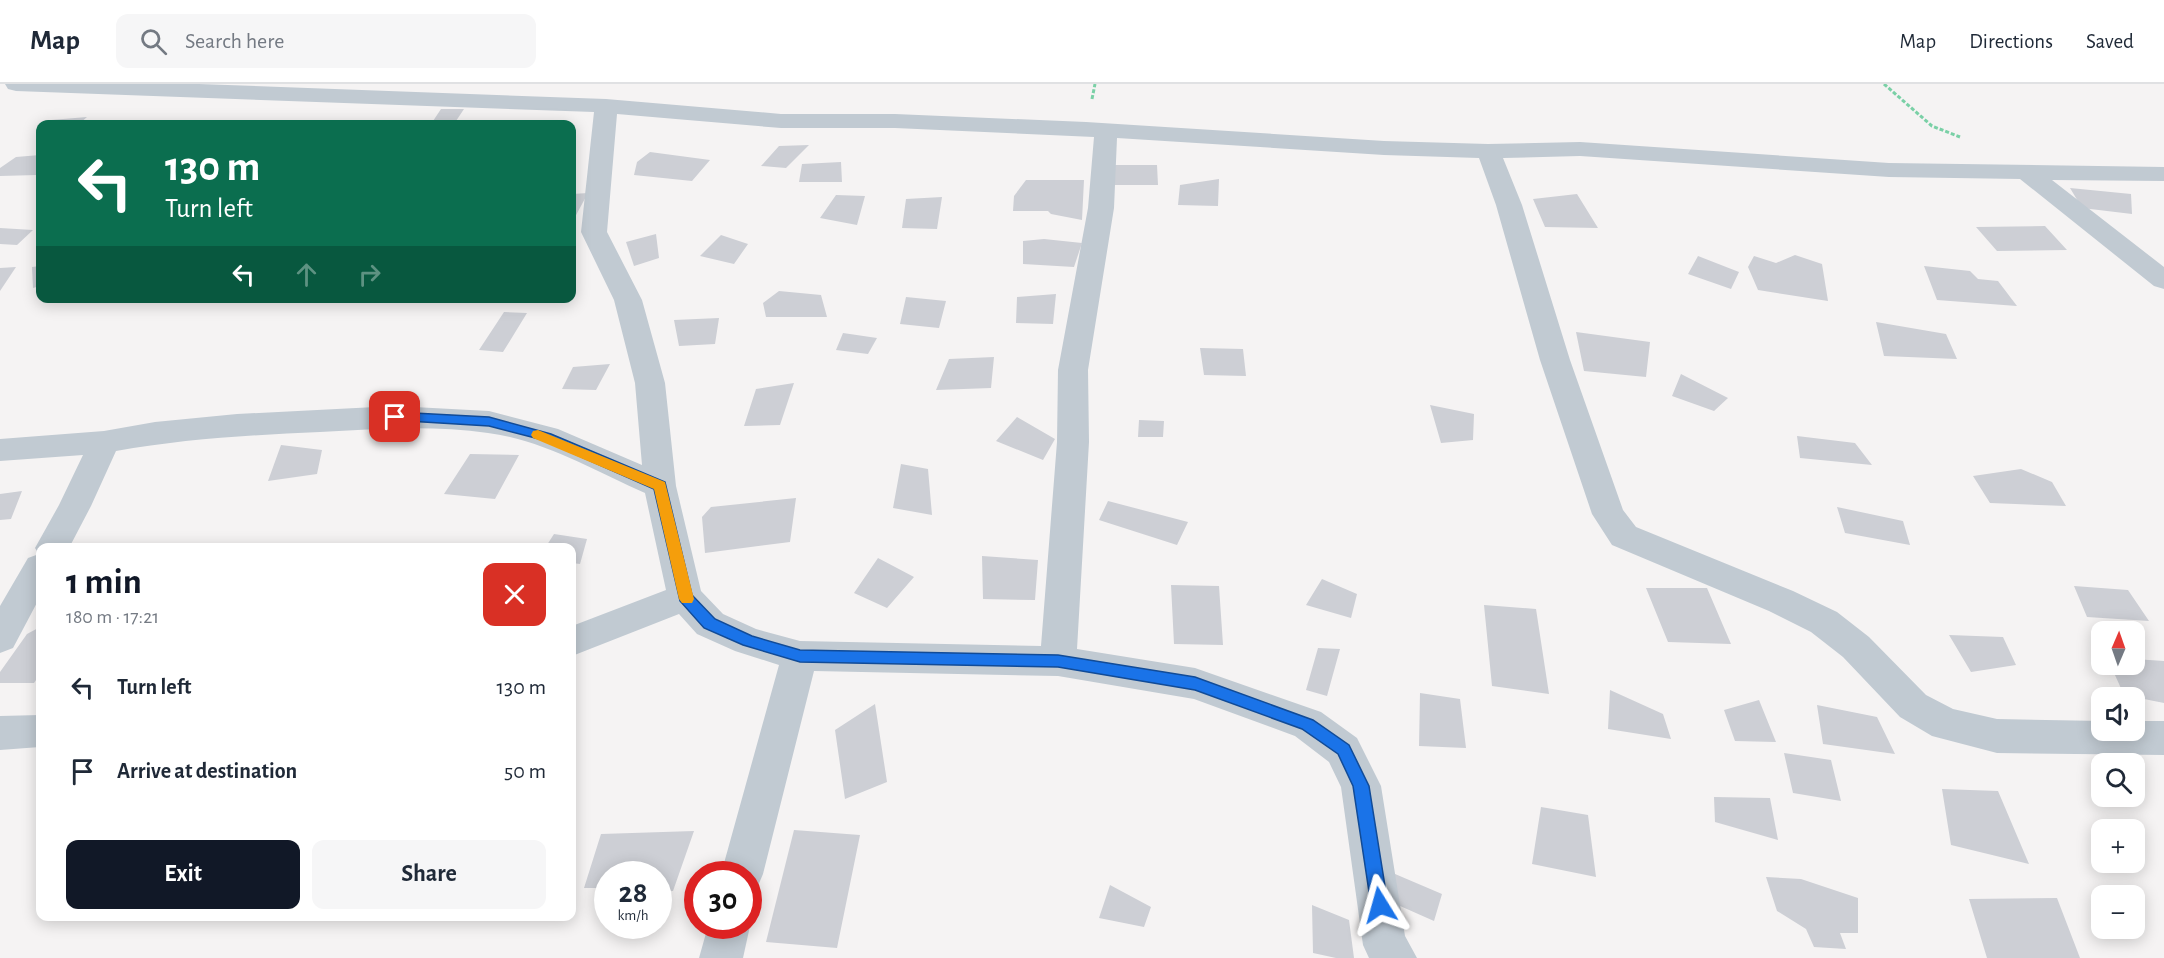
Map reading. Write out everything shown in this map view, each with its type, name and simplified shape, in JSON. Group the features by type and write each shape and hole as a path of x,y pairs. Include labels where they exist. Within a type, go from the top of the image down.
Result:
{"street":[{"path":"16,84 606,106 782,121 895,122 1106,130 1301,144 1488,151 1580,149 1889,170 2164,174"},
{"path":"606,106 594,232 628,300 650,383 660,486 685,597 710,624 748,641 800,656 1058,661 1195,684 1308,724 1343,750 1361,786 1385,945 1395,958"},
{"path":"1058,661 1073,442 1073,370 1101,208 1106,130"},
{"path":"1488,151 1509,205 1555,360 1608,514 1624,536 1781,601 1824,622 1856,647 1913,706 1945,724 1997,736 2164,738"},
{"path":"2026,172 2164,279"},
{"path":"0,450 104,442 155,433 237,425 395,417 489,422 547,437 660,486"},
{"path":"55,543 80,496 104,442"},
{"path":"0,638 36,574"},
{"path":"576,639 685,597"},
{"path":"745,861 800,656"},
{"path":"0,733 36,730"},
{"path":"721,958 726,939"}],"path":[{"path":"1884,84 1932,126 1966,140"}],"building":[{"path":"441,109 464,109 457,120 434,120"},
{"path":"87,117 84,120 51,120"},
{"path":"809,145 786,168 761,166 779,146"},
{"path":"650,152 710,160 692,181 634,175 637,162"},
{"path":"36,155 36,175 0,176 0,168 16,157"},
{"path":"841,162 842,182 799,182 802,164"},
{"path":"1115,165 1157,165 1158,185 1115,185"},
{"path":"1219,179 1218,206 1178,205 1180,185"},
{"path":"1026,180 1084,180 1082,220 1051,214 1048,211 1013,211 1014,196"},
{"path":"2070,188 2131,194 2132,214 2082,208"},
{"path":"588,193 576,215 576,194"},
{"path":"1577,194 1598,228 1545,227 1533,199"},
{"path":"836,195 865,196 857,225 820,218"},
{"path":"942,197 937,229 902,228 906,199"},
{"path":"2045,226 2067,250 1997,251 1976,227"},
{"path":"0,228 33,230 17,245 0,244"},
{"path":"656,234 659,258 634,266 626,242"},
{"path":"721,235 748,244 734,264 700,256"},
{"path":"1044,239 1082,243 1074,267 1023,264 1023,241"},
{"path":"1795,255 1822,264 1828,301 1758,290 1748,267 1754,256 1776,263"},
{"path":"1698,256 1739,272 1731,289 1688,274"},
{"path":"36,266 36,287 33,288 32,267"},
{"path":"1924,266 1970,271 1978,279 1998,281 2017,306 1937,300"},
{"path":"16,267 0,291 0,268"},
{"path":"779,291 821,295 827,317 766,317 763,303"},
{"path":"1056,294 1053,324 1016,323 1017,297"},
{"path":"906,297 946,301 939,328 900,324"},
{"path":"504,312 527,313 503,352 479,350"},
{"path":"719,318 715,344 679,346 674,320"},
{"path":"1876,322 1946,334 1957,359 1884,356"},
{"path":"1576,332 1650,342 1646,377 1584,371"},
{"path":"843,333 877,338 868,354 836,350"},
{"path":"1200,348 1243,349 1246,376 1204,375"},
{"path":"994,357 991,388 936,390 949,359"},
{"path":"610,364 596,390 562,389 573,367"},
{"path":"1681,374 1728,398 1714,411 1672,396"},
{"path":"794,383 780,425 744,426 756,389"},
{"path":"1430,405 1474,414 1473,440 1441,443"},
{"path":"1017,417 1055,439 1043,460 996,441"},
{"path":"1139,420 1164,421 1163,437 1138,437"},
{"path":"1797,436 1855,443 1872,465 1800,458"},
{"path":"281,445 322,450 317,474 268,481"},
{"path":"470,454 519,455 495,499 444,494"},
{"path":"901,464 928,469 932,515 893,508"},
{"path":"2021,469 2052,482 2066,506 1990,503 1973,476"},
{"path":"22,491 11,519 0,520 0,494"},
{"path":"796,498 790,542 705,553 702,517 711,507"},
{"path":"1108,501 1188,522 1177,545 1099,520"},
{"path":"1837,507 1903,521 1910,545 1845,533"},
{"path":"554,534 587,539 580,564 576,564 576,543 548,543"},
{"path":"982,556 1038,560 1035,600 983,599"},
{"path":"878,558 914,577 887,608 854,593"},
{"path":"1322,579 1357,594 1351,618 1306,605"},
{"path":"1171,585 1219,586 1223,645 1174,644"},
{"path":"2074,586 2128,590 2149,621 2087,617"},
{"path":"1646,588 1707,588 1731,644 1668,642"},
{"path":"1484,605 1536,609 1549,694 1492,686"},
{"path":"36,629 36,680 34,683 0,683 0,672 27,634"},
{"path":"1949,635 2003,637 2016,665 1971,672"},
{"path":"1318,648 1340,649 1327,696 1306,690"},
{"path":"2145,660 2164,661 2164,703 2145,699 2145,687 2120,687 2115,675 2145,675"},
{"path":"1610,690 1663,714 1671,739 1608,729"},
{"path":"1420,693 1460,699 1466,748 1419,746"},
{"path":"1759,700 1776,742 1735,741 1724,710"},
{"path":"875,704 887,782 845,799 835,730"},
{"path":"1817,705 1877,717 1895,754 1823,744"},
{"path":"1784,753 1831,760 1841,801 1793,793"},
{"path":"1942,789 1998,791 2029,864 1951,845"},
{"path":"1714,797 1770,798 1778,840 1715,822"},
{"path":"1541,807 1588,815 1596,877 1532,864"},
{"path":"794,830 860,835 837,948 766,942"},
{"path":"694,831 673,891 672,861 594,861 594,888 584,888 601,834"},
{"path":"1388,871 1442,894 1434,921 1391,902"},
{"path":"1766,877 1801,879 1858,898 1858,933 1840,933 1846,949 1814,947 1806,929 1777,911"},
{"path":"1110,885 1151,907 1144,927 1099,918"},
{"path":"2057,898 2080,958 1987,958 1969,899"},
{"path":"1312,905 1349,920 1354,958 1336,958 1313,953"}],"slow traffic":[{"path":"538,435 660,486 687,599"}],"route":[{"path":"395,417 489,422 547,437 660,486 685,597 710,624 748,641 800,656 1058,661 1195,684 1308,724 1343,750 1361,786 1380,905"}]}
